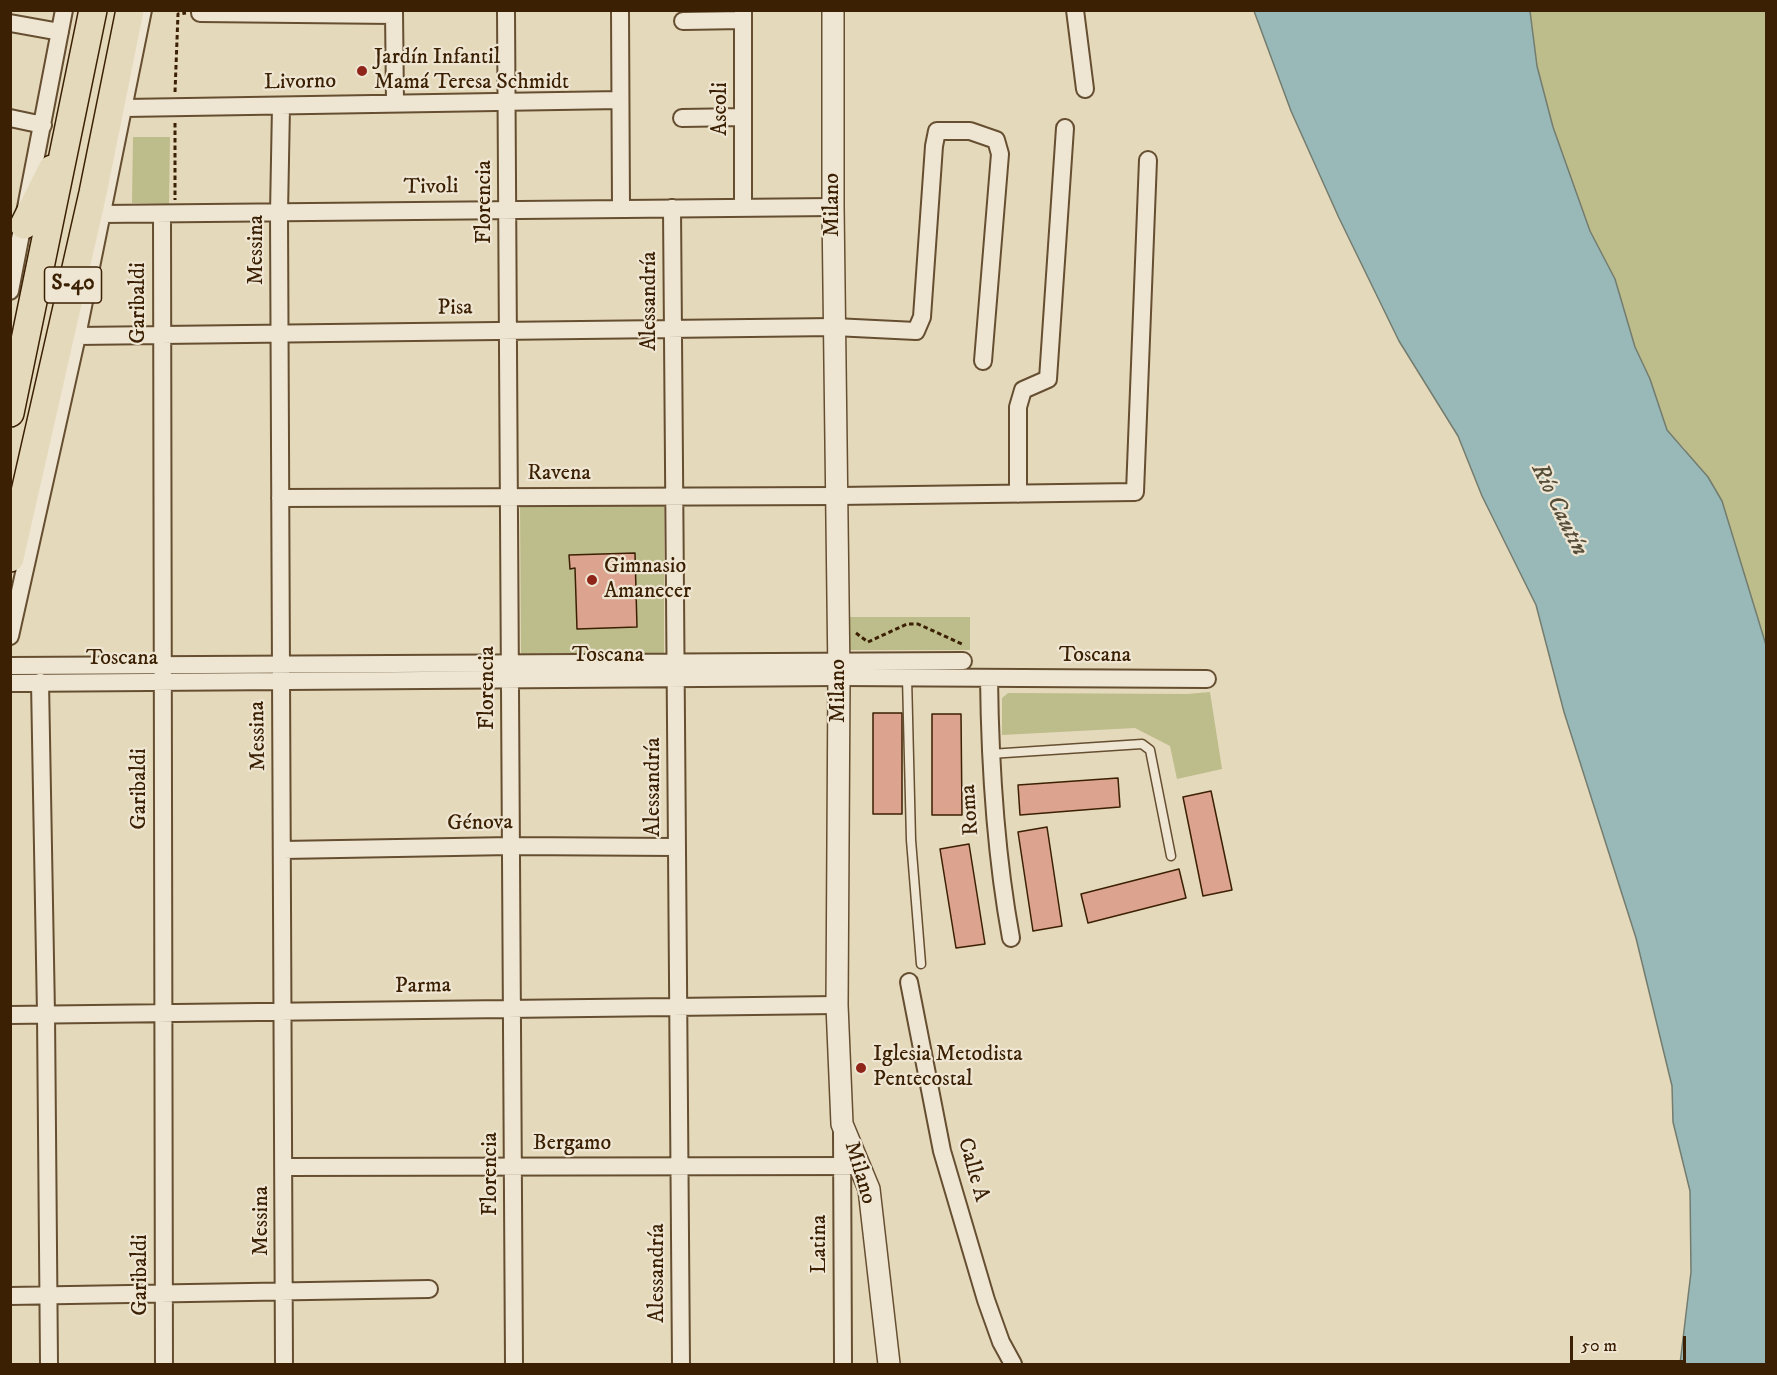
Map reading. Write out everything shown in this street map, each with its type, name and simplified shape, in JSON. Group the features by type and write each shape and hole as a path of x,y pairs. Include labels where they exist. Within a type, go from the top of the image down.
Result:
{"main road":[{"name":"S-40","path":"10,412 93,10"},
{"name":"S-40","path":"10,558 98,204 130,10"},
{"path":"98,204 125,108"},
{"path":"17,224 68,139"}],"street":[{"path":"10,291 17,224 43,125 64,10"},
{"path":"125,108 143,10"},
{"name":"Florencia","path":"506,10 514,1365"},
{"path":"620,10 621,209"},
{"name":"Milano","path":"833,10 834,327 839,633 837,1005 842,1124 852,1166 869,1189 889,1365"},
{"path":"1075,10 1085,89"},
{"path":"200,13 394,13 395,103"},
{"path":"682,21 743,15"},
{"name":"Ascoli","path":"743,15 743,208"},
{"path":"10,23 60,32"},
{"name":"Livorno","path":"125,108 620,100"},
{"name":"Messina","path":"280,106 284,1365"},
{"path":"682,118 743,117"},
{"path":"10,118 43,125"},
{"path":"1018,494 1018,407 1023,390 1048,379 1065,128"},
{"name":"Pisa","path":"77,336 834,327 916,331 922,317 933,146 937,131 970,131 996,140 1000,154 983,361"},
{"name":"Ravena","path":"280,498 838,496 1135,492 1148,160"},
{"path":"10,636 77,336 98,204"},
{"name":"Tivoli","path":"98,204 162,214 833,207"},
{"name":"Alessandría","path":"672,208 681,1365"},
{"name":"Garibaldi","path":"162,214 164,1365"},
{"name":"Toscana","path":"839,670 963,655"},
{"name":"Toscana","path":"10,666 163,674"},
{"name":"Toscana","path":"10,683 163,674 676,670 839,670 907,677 1207,679"},
{"name":"Roma","path":"989,678 990,754 995,829 1001,883 1011,938"},
{"path":"40,682 49,1365"},
{"name":"Génova","path":"283,850 511,846 677,847"},
{"name":"Calle A","path":"909,982 942,1151 986,1300 1001,1342 1013,1365"},
{"name":"Parma","path":"10,1015 837,1005"},
{"name":"Bergamo","path":"284,1167 852,1166"},
{"name":"Latina","path":"843,1365 852,1166"},
{"path":"10,1296 429,1288"}],"lane":[{"path":"907,677 910,840 921,964"},
{"path":"990,754 1142,744 1150,750 1171,856"}],"path":[{"path":"839,633 855,633 868,642 907,624 918,624 962,644 963,655"}],"shaded area":[{"path":"1530,11 1766,11 1766,645 1748,587 1685,449 1667,430 1650,379 1635,347 1615,279 1590,231 1553,127 1537,66"},
{"path":"133,137 170,137 169,204 132,203"},
{"name":"Gimnasio Amanecer","path":"664,505 664,654 521,655 520,506"},
{"path":"843,617 970,617 970,650 848,650"},
{"path":"1210,692 1222,769 1177,779 1170,746 1135,728 1002,735 1002,698 1008,693 1187,694"}],"water":[{"name":"Río Cautín","path":"1254,11 1530,11 1537,66 1553,127 1590,231 1615,279 1635,347 1650,379 1667,430 1708,477 1722,501 1766,645 1766,1364 1680,1364 1691,1272 1690,1191 1673,1122 1672,1086 1636,938 1564,712 1536,605 1482,496 1458,436 1399,341 1339,218 1291,111"}],"building":[{"path":"635,553 637,627 577,629 575,568 570,569 569,555"},
{"path":"873,713 902,713 902,814 873,814"},
{"path":"932,714 961,714 962,815 932,815"},
{"path":"1118,778 1120,807 1020,815 1018,785"},
{"path":"1211,791 1232,890 1203,896 1183,797"},
{"path":"1047,827 1062,926 1033,931 1018,832"},
{"path":"969,844 985,944 956,948 940,849"},
{"path":"1179,869 1186,898 1088,923 1081,894"}],"place":[{"name":"Jardín Infantil Mamá Teresa Schmidt","path":"362,71"},
{"name":"Gimnasio Amanecer","path":"592,580"},
{"name":"Iglesia Metodista Pentecostal","path":"861,1068"}]}
